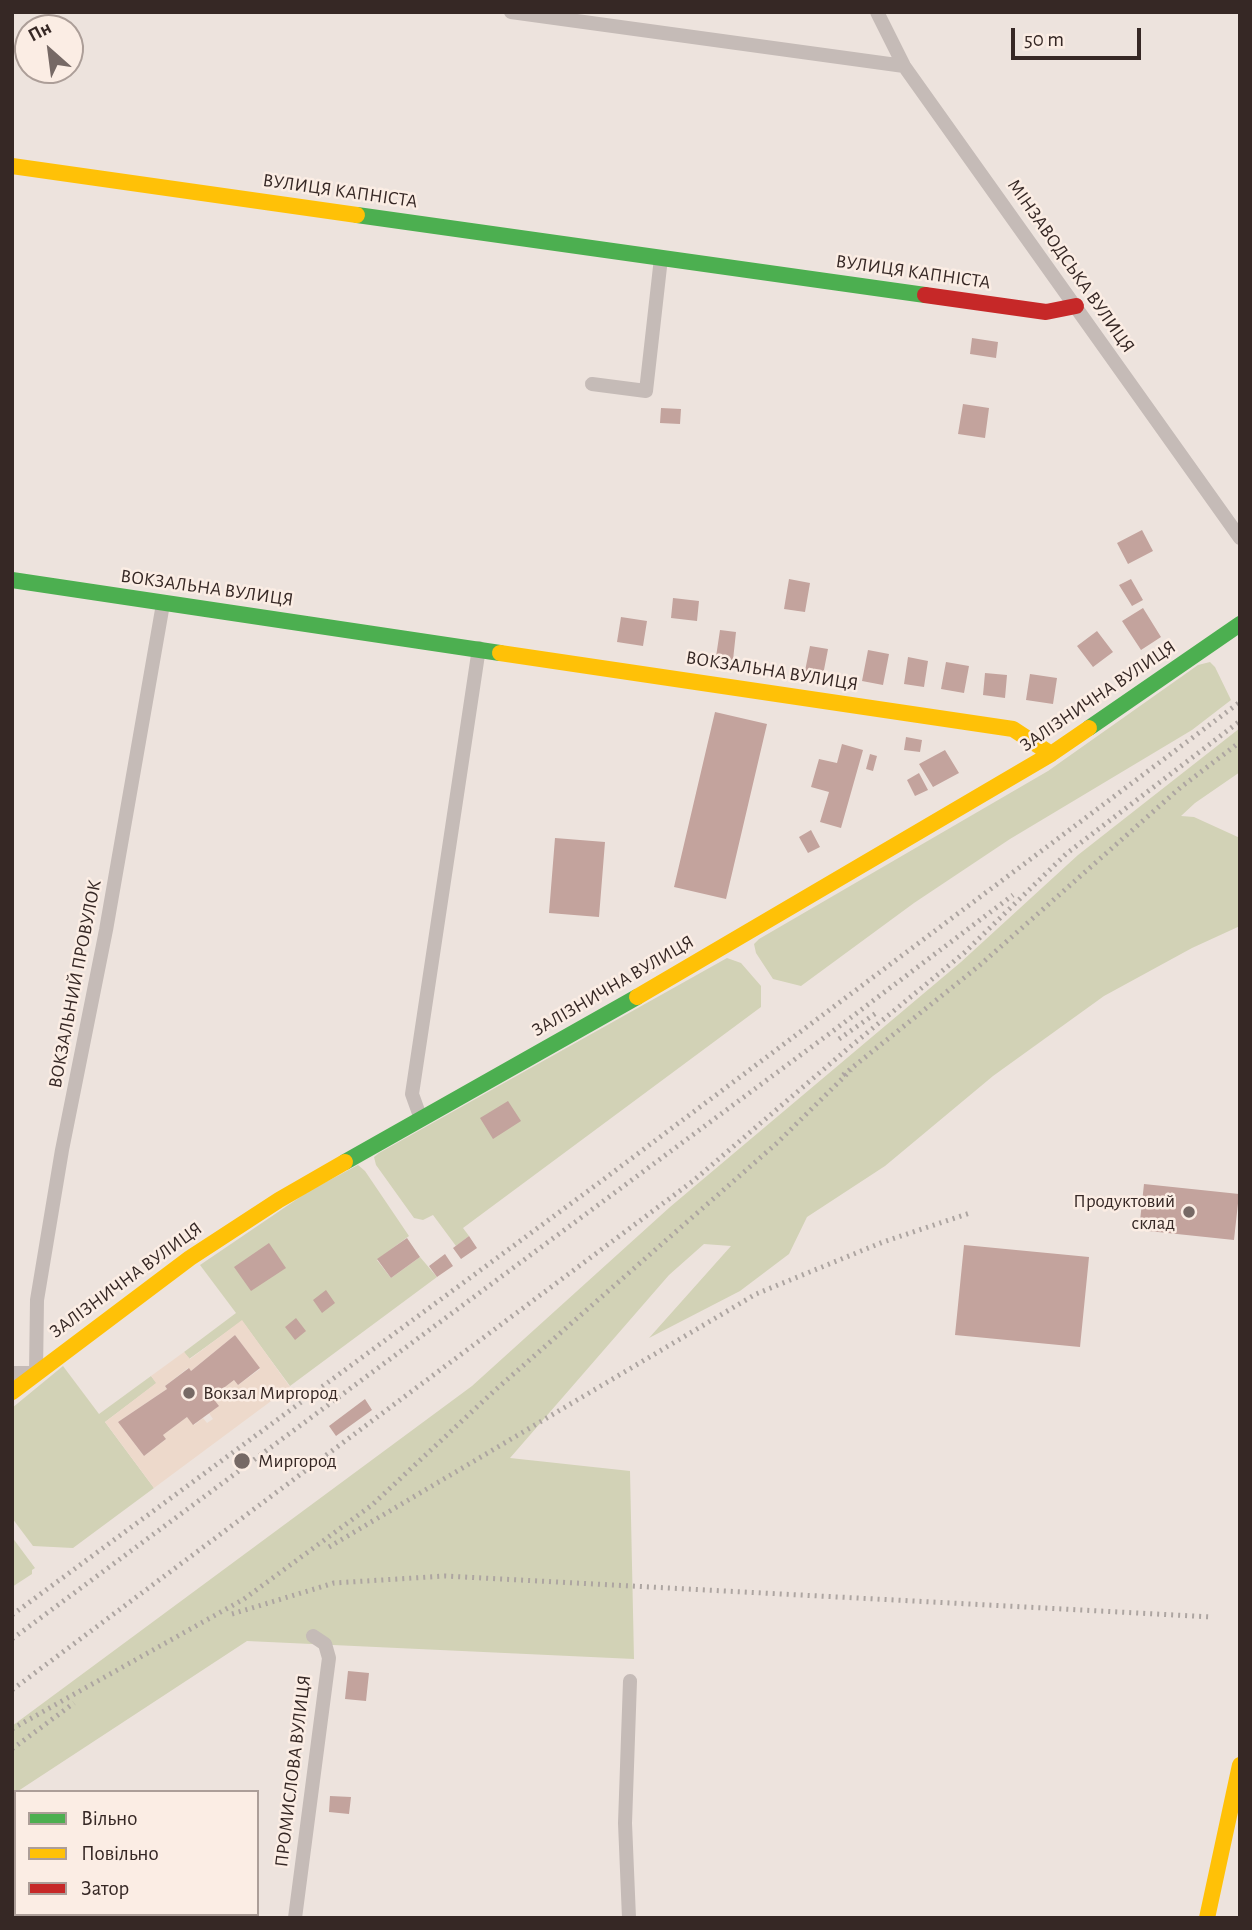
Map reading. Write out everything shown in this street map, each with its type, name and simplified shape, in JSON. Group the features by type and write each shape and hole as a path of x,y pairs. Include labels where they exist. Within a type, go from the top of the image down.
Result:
{"street":[{"path":"511,12 904,66"},
{"name":"МІНЗАВОДСЬКА ВУЛИЦЯ","path":"877,12 904,66 1240,538"},
{"name":"ВУЛИЦЯ КАПНІСТА","path":"12,166 1046,312 1076,306"},
{"path":"592,384 646,391 661,258"},
{"name":"ВОКЗАЛЬНА ВУЛИЦЯ","path":"12,580 1013,729 1051,754"},
{"name":"ВОКЗАЛЬНИЙ ПРОВУЛОК","path":"36,1373 37,1300 62,1150 106,930 163,604"},
{"name":"ЗАЛІЗНИЧНА ВУЛИЦЯ","path":"12,1392 190,1258 279,1200 739,939 1051,754 1240,624"},
{"path":"421,1119 412,1094 479,648"},
{"path":"12,1373 36,1373"},
{"name":"ПРОМИСЛОВА ВУЛИЦЯ","path":"295,1918 329,1658 324,1644 313,1636"},
{"path":"629,1918 625,1823 630,1681"},
{"path":"1207,1918 1240,1765"}],"green space":[{"path":"1210,662 1231,700 1192,730 1010,839 914,903 801,986 773,979 756,953 754,944 759,939 1048,771 1198,665"},
{"path":"1240,728 1240,772 1181,816 1194,817 1240,838 1240,926 1192,948 1104,996 993,1076 885,1166 807,1217 789,1254 740,1291 649,1338 731,1246 704,1244 669,1275 510,1458 630,1471 634,1659 247,1641 20,1790 14,1790 12,1795 12,1726 472,1386 670,1207 961,962 1078,855"},
{"path":"727,958 741,963 761,986 761,1007 463,1228 469,1236 456,1246 433,1215 423,1220 414,1218 376,1165 374,1157 379,1153"},
{"path":"358,1165 365,1171 409,1236 377,1260 391,1278 420,1257 437,1277 290,1386 242,1321 189,1359 184,1352 236,1313 200,1265 309,1191"},
{"path":"63,1366 99,1414 151,1376 157,1383 105,1422 154,1488 73,1548 33,1546 12,1518 12,1408"},
{"path":"12,1537 35,1568 32,1574 12,1587"}],"shaded area":[{"path":"242,1320 290,1387 154,1488 105,1422 156,1383 151,1376 184,1352 190,1359","holes":["235,1335 260,1369 238,1385 234,1380 212,1397 218,1406 209,1413 213,1419 207,1423 203,1418 194,1425 187,1417 163,1435 166,1439 144,1456 118,1422 167,1389 165,1386 188,1368 191,1371"]}],"building":[{"path":"972,338 998,342 996,358 970,354"},
{"path":"963,404 989,408 985,438 958,434"},
{"path":"661,408 681,409 680,424 660,423"},
{"path":"1142,530 1153,551 1128,564 1117,543"},
{"path":"789,579 810,583 805,612 784,609"},
{"path":"1131,579 1143,600 1132,606 1119,585"},
{"path":"673,598 699,601 697,621 671,618"},
{"path":"1143,608 1161,637 1141,650 1122,621"},
{"path":"621,617 647,621 643,646 617,642"},
{"path":"720,630 736,632 733,660 716,657"},
{"path":"1097,631 1113,652 1093,667 1077,646"},
{"path":"810,646 828,649 823,675 805,671"},
{"path":"868,650 889,654 883,685 862,681"},
{"path":"908,657 928,661 924,687 904,684"},
{"path":"946,662 969,666 964,693 941,689"},
{"path":"985,673 1007,675 1005,698 983,695"},
{"path":"1030,674 1057,678 1053,704 1026,700"},
{"path":"715,712 767,724 726,899 674,887"},
{"path":"906,737 922,740 920,752 904,750"},
{"path":"842,744 863,750 841,828 820,822 829,792 811,787 819,759 837,763"},
{"path":"945,750 959,773 933,787 919,764"},
{"path":"870,754 877,756 873,771 866,769"},
{"path":"919,773 928,790 915,796 907,780"},
{"path":"811,830 820,847 808,853 799,837"},
{"path":"555,838 605,842 599,917 549,913"},
{"path":"508,1101 521,1121 493,1139 480,1118"},
{"name":"Продуктовий склад","path":"1144,1184 1239,1194 1234,1240 1139,1230"},
{"path":"469,1236 477,1248 461,1259 453,1248"},
{"path":"407,1238 420,1257 391,1278 377,1259"},
{"path":"269,1243 286,1268 251,1291 234,1267"},
{"path":"964,1245 1089,1257 1080,1347 955,1335"},
{"path":"445,1254 453,1266 437,1277 429,1266"},
{"path":"326,1290 335,1303 322,1313 313,1300"},
{"path":"296,1318 306,1331 295,1340 285,1327"},
{"name":"Вокзал Миргород","path":"235,1335 260,1368 238,1385 234,1380 212,1397 219,1406 193,1425 187,1417 163,1435 166,1439 144,1456 118,1422 167,1389 165,1386 189,1368 191,1371"},
{"path":"365,1399 372,1410 336,1436 329,1426"},
{"path":"348,1671 369,1673 366,1701 345,1699"},
{"path":"330,1796 351,1797 349,1814 329,1812"}],"railway":[{"path":"12,1615 592,1188 1240,702"},
{"path":"12,1690 693,1181 964,953 1066,854 1240,721"},
{"path":"843,1075 980,965 1181,787 1240,742"},
{"path":"12,1639 1013,895"},
{"path":"839,1039 879,1011"},
{"path":"12,1729 244,1599 372,1505 493,1392 777,1143 851,1070"},
{"path":"329,1547 756,1294 883,1242 970,1213"},
{"path":"232,1614 334,1583 445,1576 1212,1617"},
{"path":"12,1749 74,1703"}],"traffic: fast":[{"path":"357,215 925,295"},
{"path":"12,580 500,653"},
{"path":"1089,728 1240,624"},
{"path":"345,1162 637,997"}],"traffic: slow":[{"path":"12,166 357,215"},
{"path":"500,653 1013,729 1051,754"},
{"path":"637,997 1051,754 1089,728"},
{"path":"12,1392 190,1258 279,1200 345,1162"},
{"path":"1207,1918 1240,1765"}],"traffic: jam":[{"path":"925,295 1046,312 1076,306"}],"place":[{"name":"Продуктовий склад","path":"1189,1212"},
{"name":"Вокзал Миргород","path":"189,1393"},
{"name":"Миргород","path":"242,1461"}]}
